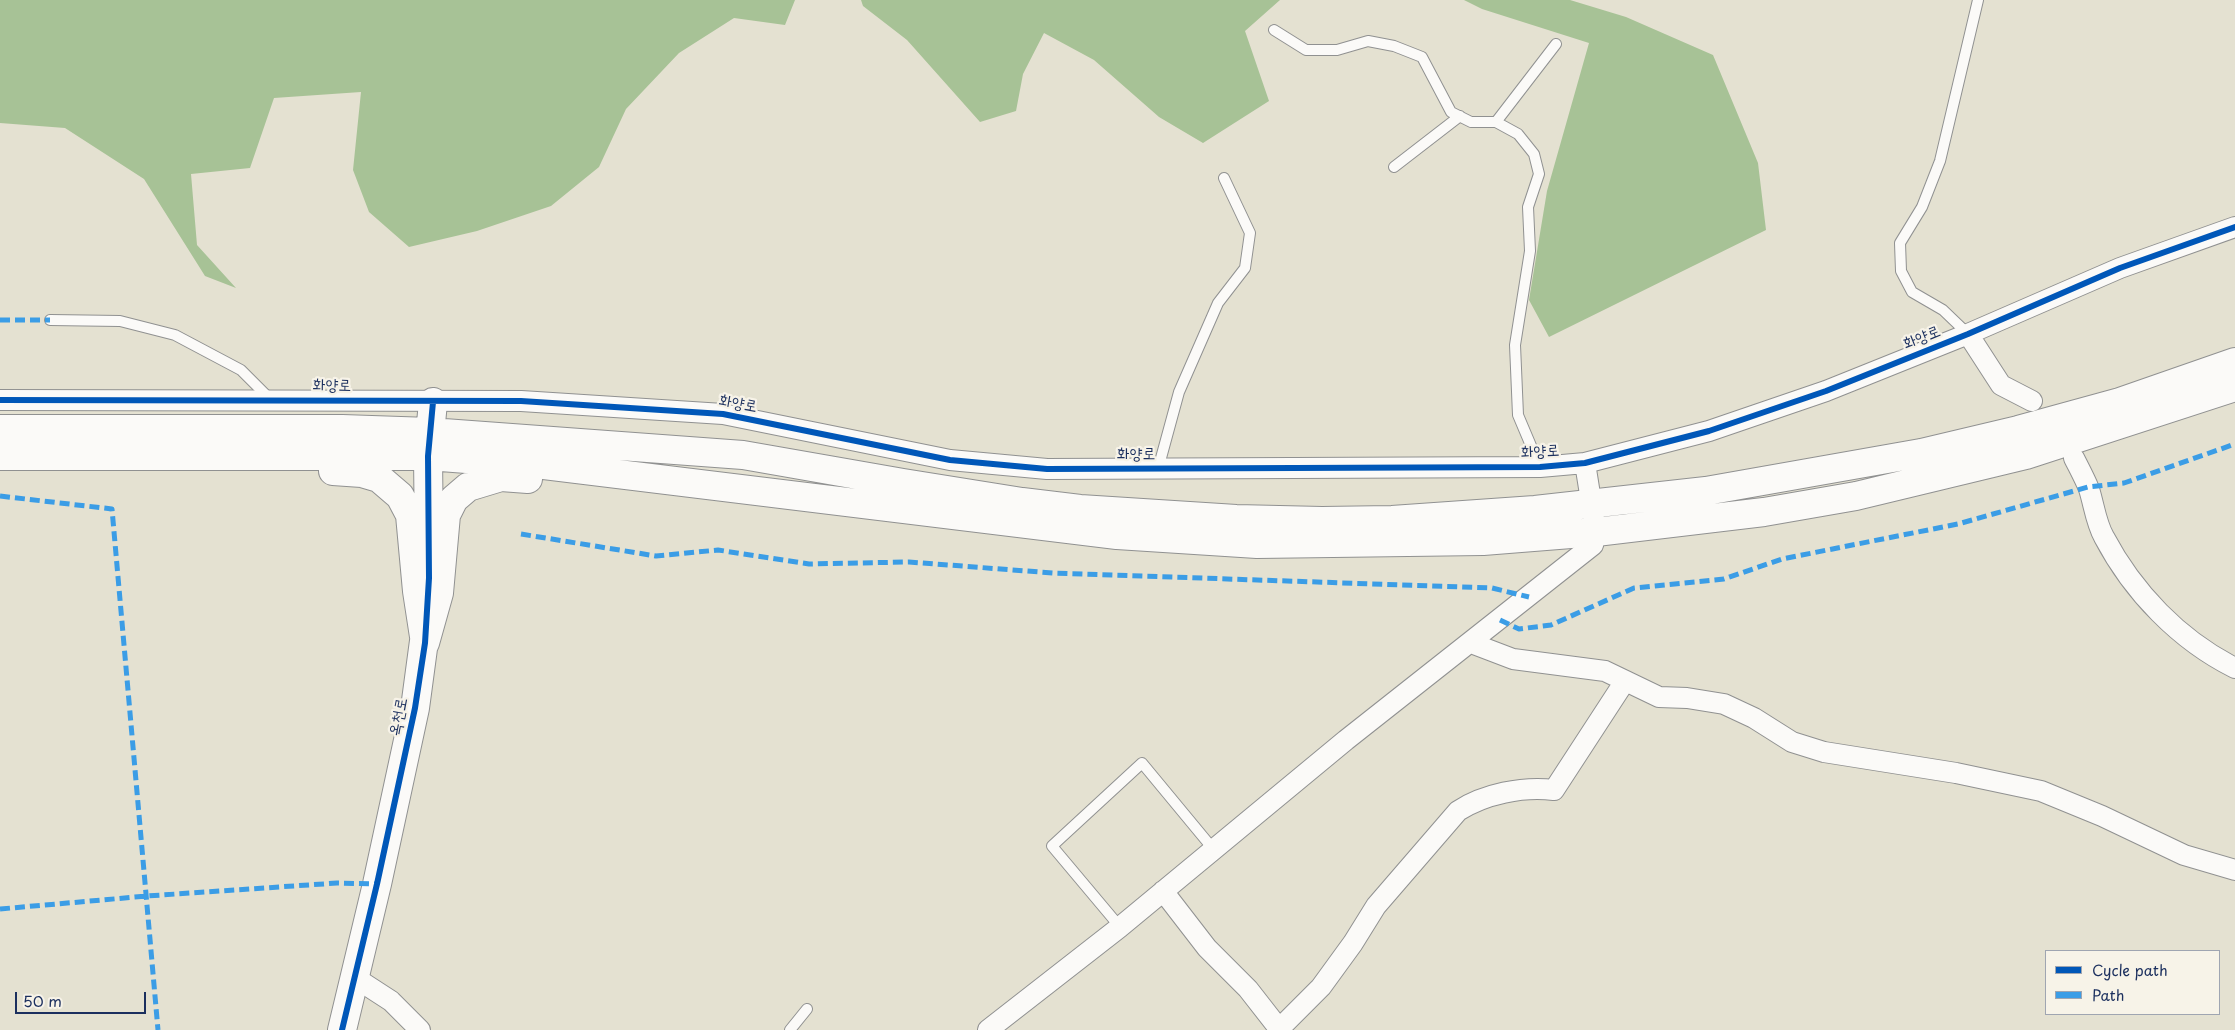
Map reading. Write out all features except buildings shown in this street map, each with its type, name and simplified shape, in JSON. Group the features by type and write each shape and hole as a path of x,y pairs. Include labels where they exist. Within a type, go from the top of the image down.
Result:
{"main road":[{"path":"0,456 116,455 429,444 743,455 1022,502 1080,508 1236,519 1392,520 1485,514 1706,491 1921,453 2018,430 2120,402 2235,362"},
{"path":"0,429 342,429 544,465 1118,535 1257,544 1483,541 1596,532 1764,512 1856,496 2026,454 2235,387"},
{"name":"옥천로","path":"342,1030 378,884 411,728 425,643 429,578 429,444 433,402"},
{"path":"116,455 185,471 343,471 379,478 400,496 410,515 417,591 425,643"},
{"path":"425,643 439,593 446,515 454,500 468,487 501,477 665,490 690,484"}],"street":[{"name":"화양로","path":"0,400 270,399 433,402 521,400 723,414 950,460 1047,469 1540,468 1585,463 1709,430 1826,391 1968,334 2120,268 2235,227"},
{"path":"1968,334 2001,385 2032,401"},
{"path":"2074,458 2088,487 2103,536 2133,582 2172,626 2215,658 2235,668"},
{"path":"988,1030 1120,927 1346,740 1592,545 1596,532 1585,463"},
{"path":"1471,642 1513,659 1605,670 1659,697 1688,698 1724,704 1754,718 1792,742 1824,752 1956,773 2041,790 2102,816 2184,856 2235,870"},
{"path":"1164,891 1207,948 1248,990 1279,1030 1321,987 1353,943 1376,906 1458,811 1473,801 1517,791 1537,788 1554,790 1625,681"},
{"path":"354,977 391,1001 420,1030"}],"lane":[{"path":"1968,334 1943,310 1912,292 1900,271 1900,243 1922,207 1940,161 1978,0"},
{"path":"1274,30 1306,50 1337,50 1368,41 1394,46 1422,58 1451,112 1471,122 1496,122 1518,134 1534,154 1539,174 1528,208 1530,251 1515,345 1518,415 1540,468"},
{"path":"1496,122 1556,44"},
{"path":"1394,167 1460,116"},
{"path":"1158,469 1183,383 1218,303 1245,268 1250,233 1224,178"},
{"path":"50,320 120,320 175,335 240,370 270,399"},
{"path":"1120,927 1052,846 1142,763 1214,850"},
{"path":"790,1030 807,1009"}],"green space":[{"path":"0,0 795,0 785,25 734,18 679,53 626,109 599,167 551,206 477,231 409,247 369,212 353,170 361,92 274,98 250,168 191,174 197,245 236,288 205,276 144,179 65,128 0,123"},
{"path":"861,0 1280,0 1245,31 1269,101 1203,143 1159,117 1094,60 1044,33 1023,74 1016,111 980,122 907,40 863,6"},
{"path":"1464,0 1570,0 1626,17 1713,55 1758,163 1766,230 1549,337 1529,300 1547,191 1589,43 1482,9"}],"marked path":[{"path":"0,320 50,320"},
{"path":"1500,620 1519,629 1551,625 1634,588 1724,579 1782,559 1958,524 2088,487 2124,483 2235,444"},
{"path":"0,496 112,509 158,1030"},
{"path":"521,534 656,556 718,550 809,564 909,562 1053,573 1492,588 1529,597"},
{"path":"0,909 147,896 337,883 377,884"}],"cycle path":[{"path":"0,400 521,401 723,414 950,460 1047,469 1540,467 1585,463 1709,431 1826,391 1968,334 2120,268 2235,227"},
{"path":"342,1030 377,884 415,708 425,643 429,578 428,456 433,402"}]}
